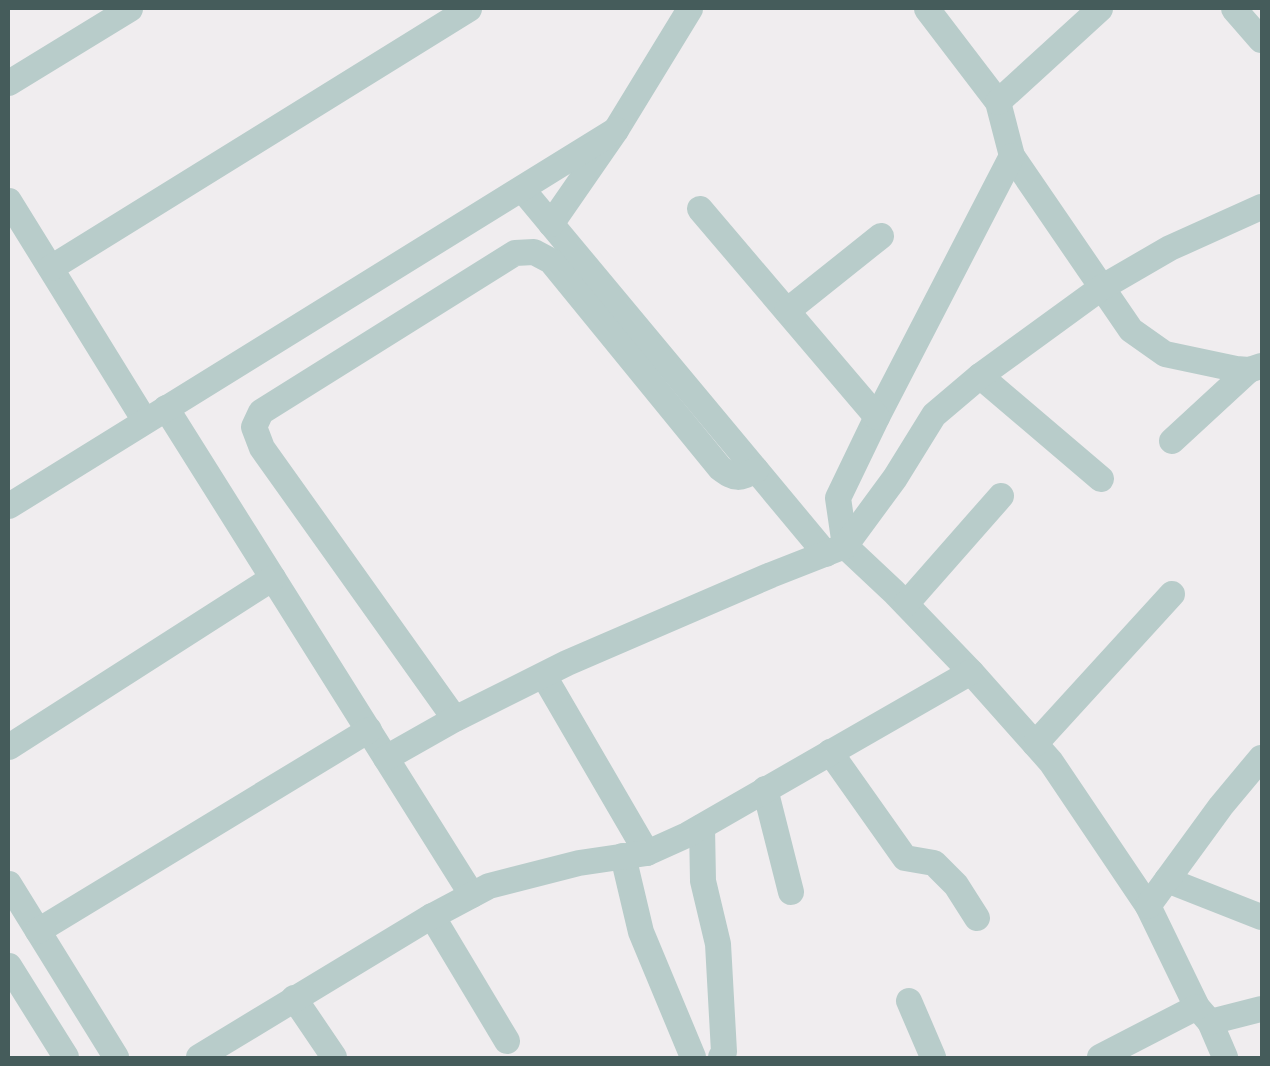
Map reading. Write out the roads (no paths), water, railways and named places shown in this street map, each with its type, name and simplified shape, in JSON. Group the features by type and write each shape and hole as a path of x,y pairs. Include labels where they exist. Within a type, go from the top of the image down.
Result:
{"street":[{"path":"9,83 130,9"},
{"path":"551,224 616,130 690,9"},
{"path":"927,9 998,102 1012,156 1131,330 1164,354 1255,368"},
{"path":"998,102 1100,9"},
{"path":"51,268 458,12"},
{"path":"9,506 522,190 616,130"},
{"path":"836,550 838,498 877,417 1012,156"},
{"path":"522,190 756,470 836,550 906,604 971,672 1051,762 1148,906 1225,1057"},
{"path":"9,201 51,268 273,578 472,895"},
{"path":"386,758 455,720 576,659 836,550 894,478 934,415 980,376 1101,288 1170,248 1261,207"},
{"path":"700,209 877,417"},
{"path":"787,311 881,236"},
{"path":"455,720 262,448 254,426 262,412 515,254 534,252 551,261 720,468 731,476 742,478 756,470"},
{"path":"1172,441 1255,368"},
{"path":"980,376 1101,479"},
{"path":"906,604 1001,496"},
{"path":"9,747 273,578"},
{"path":"1035,744 1172,594"},
{"path":"199,1057 432,916 489,886 570,865 635,854 702,827 971,672"},
{"path":"544,676 635,854 641,932 693,1057"},
{"path":"38,931 369,730"},
{"path":"830,752 905,858 934,863 956,885 977,918"},
{"path":"1148,906 1221,806 1261,758"},
{"path":"766,789 791,892"},
{"path":"702,827 702,881 718,944 724,1052 721,1057"},
{"path":"1167,880 1261,917"},
{"path":"9,884 116,1057"},
{"path":"432,916 507,1041"},
{"path":"9,966 66,1057"},
{"path":"294,998 334,1057"},
{"path":"909,1001 933,1057"},
{"path":"1100,1057 1204,1015 1261,1009"}]}
